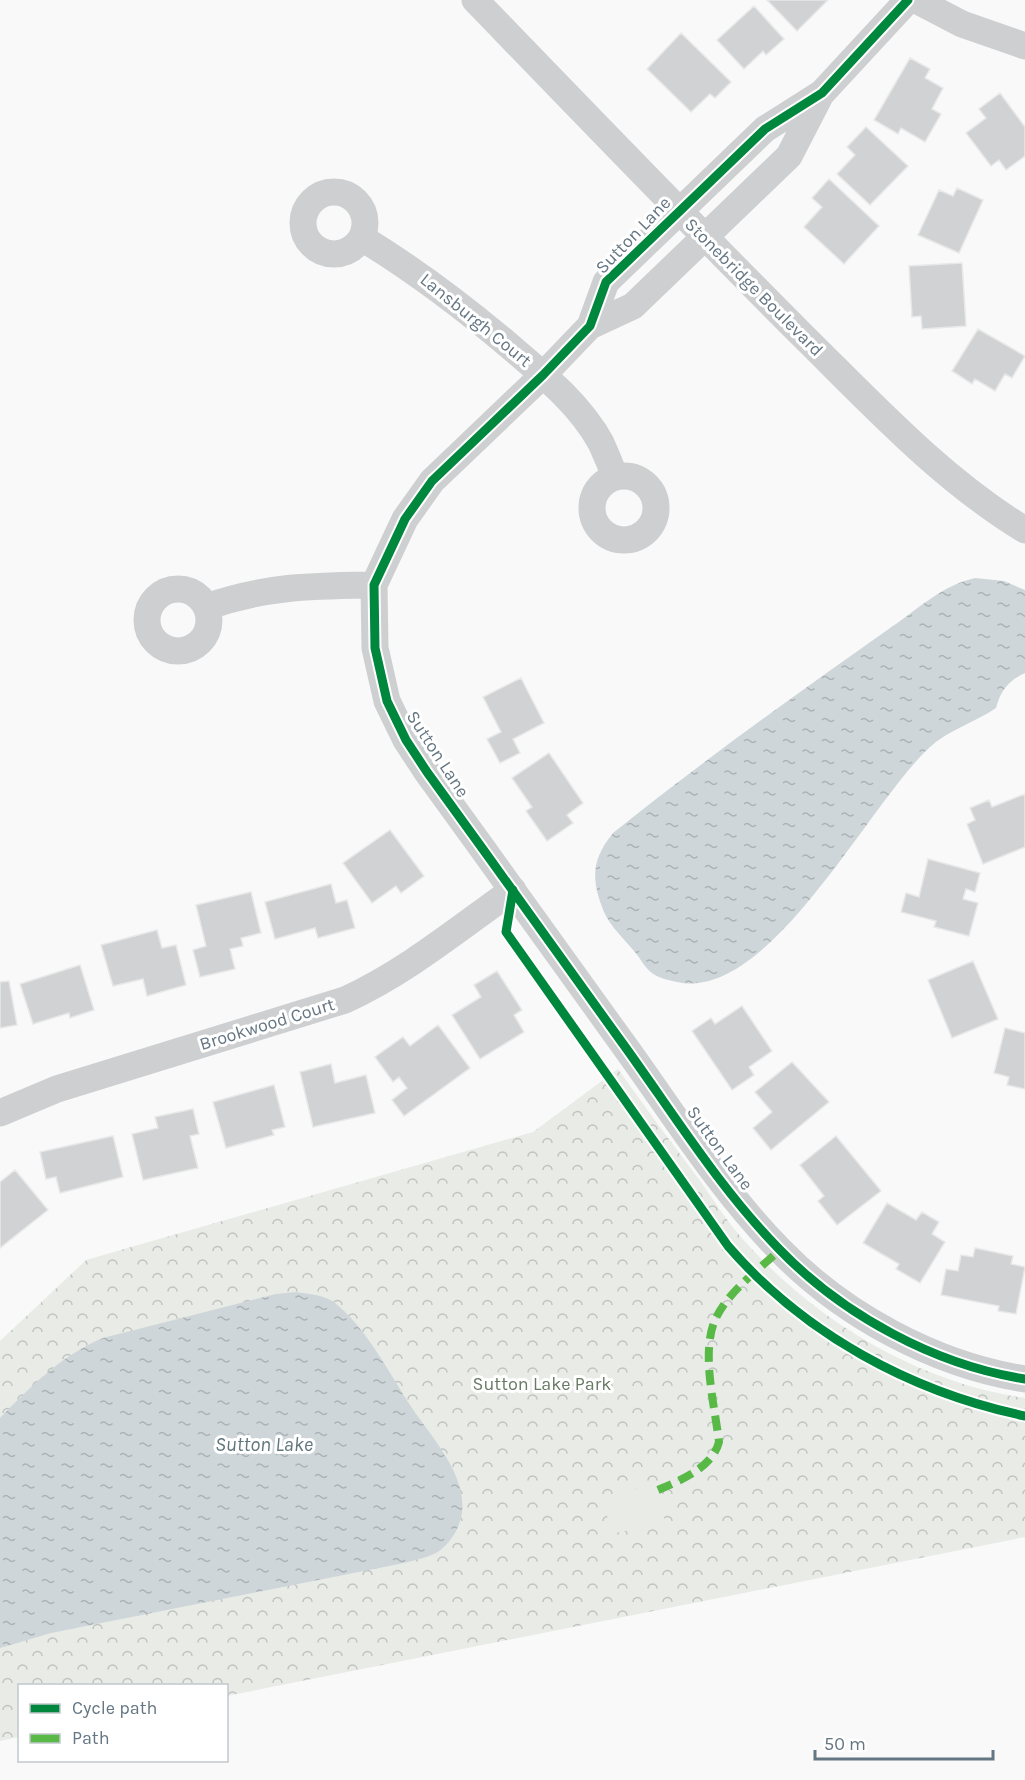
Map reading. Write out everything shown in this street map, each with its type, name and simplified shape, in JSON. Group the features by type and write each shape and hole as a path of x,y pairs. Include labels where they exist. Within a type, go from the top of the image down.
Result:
{"street":[{"name":"Stonebridge Boulevard","path":"475,0 678,211 896,428 947,473 1025,530"},
{"name":"Sutton Lane","path":"908,0 822,93 765,129 606,282 590,326 543,375 432,481 405,519 374,585 375,648 379,674 397,724 427,772 718,1175 780,1250 834,1295 861,1314 911,1342 957,1361 1025,1379"},
{"path":"916,0 962,24 1025,46"},
{"path":"590,326 633,306 789,156 822,93"},
{"name":"Lansburgh Court","path":"362,238 414,270 465,309 543,375 577,410 600,442 615,477"},
{"path":"206,607 259,591 287,587 374,585"},
{"name":"Brookwood Court","path":"0,1113 57,1089 345,1000 412,962 513,890"}],"green space":[{"name":"Sutton Lake Park","path":"618,1069 736,1231 769,1267 800,1295 870,1343 907,1362 945,1378 985,1390 1025,1398 1025,1537 228,1696 228,1684 18,1684 18,1737 0,1741 0,1341 86,1260 533,1132"},
{"path":"657,1485 665,1522 611,1534 603,1496"}],"water":[{"path":"975,578 1004,581 1025,590 1025,673 1006,686 996,708 945,736 930,747 906,774 817,890 784,928 751,959 716,979 682,983 652,973 610,922 600,901 595,871 600,852 613,833 752,727 932,598 952,586"},
{"name":"Sutton Lake","path":"296,1292 327,1298 356,1324 450,1463 462,1497 462,1514 456,1531 449,1541 434,1554 404,1563 51,1633 0,1648 0,1418 35,1383 61,1362 103,1338 276,1294"}],"building":[{"path":"767,0 828,0 797,31"},
{"path":"754,6 784,39 766,55 763,51 744,69 717,40"},
{"path":"681,33 731,82 715,98 710,94 691,112 647,69"},
{"path":"910,58 930,69 925,78 943,88 932,109 941,114 925,142 901,128 898,134 874,120"},
{"path":"1000,93 1025,127 1025,156 1006,170 999,160 991,166 966,133 986,118 979,109"},
{"path":"866,127 908,166 870,205 837,174 855,155 847,147"},
{"path":"829,179 879,226 844,264 804,227 822,207 812,198"},
{"path":"957,188 983,200 959,253 918,235 939,190 953,196"},
{"path":"962,263 966,326 922,329 921,316 912,317 909,266"},
{"path":"978,329 1025,356 1012,378 1005,374 995,391 975,379 972,384 952,371"},
{"path":"521,678 544,723 513,739 520,753 500,763 487,739 501,732 483,697"},
{"path":"549,753 583,803 567,815 573,823 547,841 526,811 532,807 512,778"},
{"path":"1025,794 1025,847 983,864 967,824 975,820 970,808 989,800 992,807"},
{"path":"390,830 424,876 401,893 396,886 372,903 343,863"},
{"path":"928,859 980,873 975,892 966,889 963,899 978,903 969,936 934,927 936,921 901,912 906,893 919,897"},
{"path":"331,884 336,903 347,900 355,928 318,938 315,928 275,939 265,902"},
{"path":"251,892 261,933 241,938 243,946 230,949 235,969 200,977 193,950 206,946 196,905"},
{"path":"157,930 162,948 176,945 186,985 147,996 143,979 113,986 101,945"},
{"path":"973,961 998,1019 952,1038 928,980"},
{"path":"80,965 94,1010 70,1018 69,1013 33,1024 20,984"},
{"path":"497,971 522,1010 514,1015 524,1032 480,1059 452,1015 481,997 474,985"},
{"path":"9,981 17,1025 0,1028 0,982"},
{"path":"742,1006 772,1051 749,1067 754,1075 732,1090 692,1031 711,1018 715,1024"},
{"path":"438,1025 470,1068 404,1116 392,1100 407,1088 399,1077 393,1082 375,1057 403,1037 410,1046"},
{"path":"1005,1028 1025,1033 1025,1089 1007,1085 1009,1077 994,1073"},
{"path":"792,1062 829,1102 771,1150 753,1128 772,1112 755,1092"},
{"path":"331,1064 335,1083 366,1075 375,1113 313,1127 300,1072"},
{"path":"274,1085 285,1127 272,1130 274,1135 226,1148 213,1102"},
{"path":"193,1109 199,1134 190,1136 198,1168 143,1180 132,1134 158,1128 155,1117"},
{"path":"113,1136 123,1177 60,1193 56,1177 46,1179 40,1152"},
{"path":"836,1136 881,1191 837,1225 818,1201 824,1196 800,1165"},
{"path":"15,1170 48,1210 0,1248 0,1182"},
{"path":"887,1203 916,1220 922,1212 939,1222 932,1234 945,1242 920,1283 896,1269 899,1264 863,1243"},
{"path":"975,1248 1013,1256 1011,1264 1025,1267 1016,1314 998,1311 999,1306 941,1295 946,1269 958,1271 961,1255 973,1257"}],"marked path":[{"path":"658,1490 695,1472 710,1459 715,1451 719,1442 710,1379 711,1331 728,1299 780,1250"}],"cycle path":[{"path":"908,0 822,93 765,129 606,282 590,326 543,375 432,481 405,519 374,585 375,648 387,701 406,740 427,772 715,1174 757,1226 805,1274 832,1296 892,1334 958,1362 1025,1379"},
{"path":"513,890 506,932 728,1246 758,1278 825,1332 862,1355 941,1392 1025,1416"}]}
